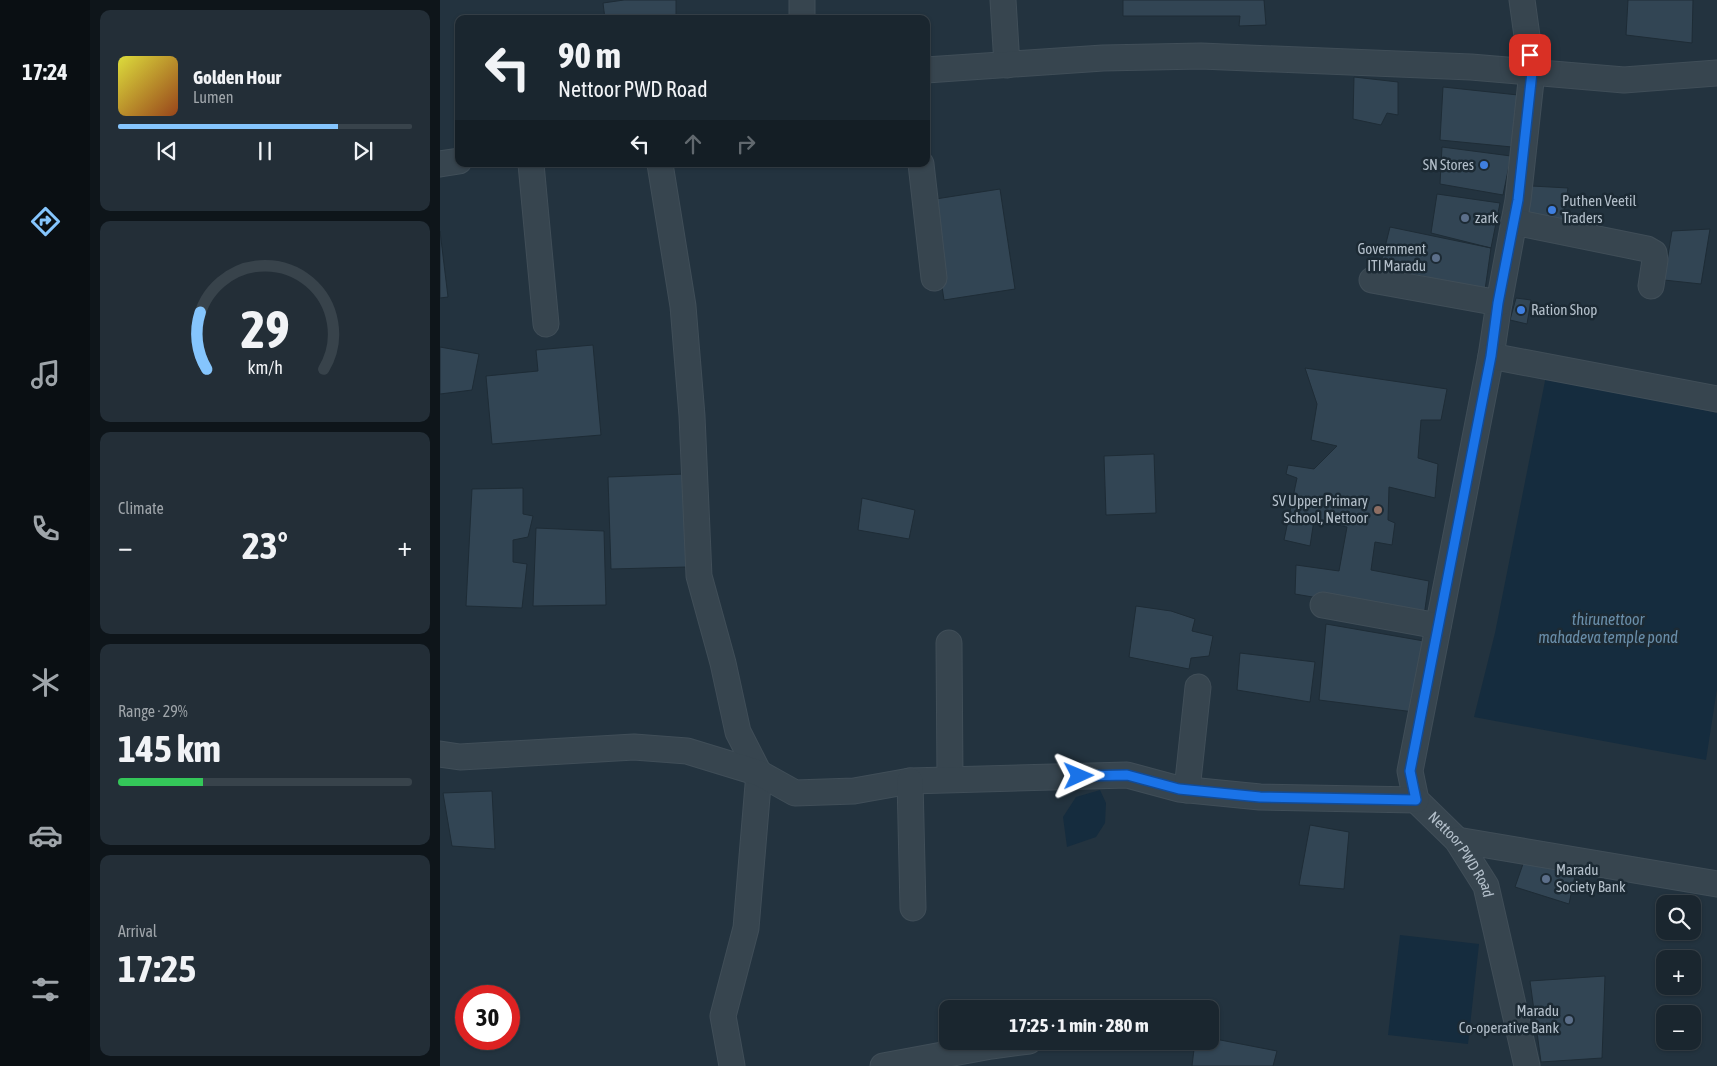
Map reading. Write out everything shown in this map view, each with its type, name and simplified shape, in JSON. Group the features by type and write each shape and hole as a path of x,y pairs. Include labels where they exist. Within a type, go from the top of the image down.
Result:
{"street":[{"path":"802,0 802,15"},
{"path":"1003,0 1007,65"},
{"name":"Nettoor PWD Road","path":"1522,0 1532,72 1518,200 1498,303 1491,356 1410,771 1416,800 1457,840 1486,886 1527,1066"},
{"path":"930,70 1103,58 1201,56 1471,67 1624,80 1717,73"},
{"path":"440,164 455,162"},
{"path":"531,167 546,324"},
{"path":"660,167 683,306 692,416 699,576 721,655 738,732 759,774 746,928 723,1016 732,1066"},
{"path":"921,167 934,278"},
{"path":"1514,222 1647,249 1654,253 1655,260 1651,286"},
{"path":"1372,280 1498,303"},
{"path":"1491,356 1717,399"},
{"path":"1323,604 1438,626"},
{"path":"949,642 950,780"},
{"path":"1187,790 1198,687"},
{"path":"440,754 460,757 634,746 687,752 759,774 795,793 854,791 910,780 1127,775 1187,790 1260,797 1416,800"},
{"path":"910,780 913,908"},
{"path":"1457,840 1717,884"},
{"path":"883,1066 993,1056 1007,1050"}],"water":[{"name":"thirunettoor mahadeva temple pond","path":"1546,376 1717,413 1717,689 1706,760 1474,717 1495,633"},
{"path":"1100,790 1106,803 1105,823 1096,837 1067,847 1063,817 1076,797"},
{"path":"1400,935 1479,944 1468,1044 1388,1035"}],"building":[{"path":"624,0 676,0 676,15 604,15 603,3"},
{"path":"1123,0 1264,0 1266,25 1239,26 1240,16 1123,16"},
{"path":"1628,0 1693,0 1692,43 1626,35"},
{"path":"1354,77 1398,82 1398,115 1387,113 1381,125 1353,119"},
{"path":"1443,87 1518,95 1512,147 1440,140"},
{"path":"1442,147 1511,156 1503,195 1440,184"},
{"path":"1532,186 1568,188 1562,221 1527,218"},
{"path":"1000,189 1015,289 944,300 929,200"},
{"name":"zark","path":"1437,194 1500,203 1491,248 1431,233"},
{"name":"Government ITI Maradu","path":"1390,227 1491,248 1485,290 1380,267"},
{"path":"1710,229 1701,284 1664,280 1672,231"},
{"path":"440,231 448,297 440,298"},
{"name":"Ration Shop","path":"1516,298 1531,300 1527,324 1510,320"},
{"path":"593,345 601,435 492,444 486,376 538,371 536,350"},
{"path":"440,347 479,354 472,390 440,394"},
{"path":"1305,368 1447,389 1441,420 1421,420 1418,458 1438,464 1435,498 1389,487 1388,520 1395,523 1392,545 1375,542 1371,570 1429,581 1424,616 1295,594 1296,565 1339,571 1347,527 1314,520 1310,546 1284,540 1297,478 1286,474 1288,465 1314,469 1337,446 1311,440 1317,404"},
{"path":"1154,454 1156,513 1106,515 1104,456"},
{"path":"684,474 687,567 611,569 608,477"},
{"path":"523,488 523,514 533,516 528,537 513,540 513,562 527,564 522,608 466,606 472,489"},
{"path":"862,498 915,510 909,539 858,530"},
{"path":"536,528 604,531 606,605 533,606"},
{"path":"1136,606 1171,611 1195,619 1192,631 1213,636 1209,656 1191,658 1189,669 1129,657"},
{"path":"1326,624 1424,641 1414,712 1319,700"},
{"path":"1240,653 1315,662 1310,702 1237,690"},
{"path":"492,791 495,849 452,846 443,793"},
{"path":"1310,825 1349,832 1344,889 1299,885"},
{"name":"Maradu Society Bank","path":"1524,861 1576,871 1569,904 1515,887"},
{"name":"Maradu Co-operative Bank","path":"1605,976 1602,1058 1541,1062 1530,981"},
{"path":"1219,1040 1277,1051 1273,1066 1192,1066 1194,1050 1219,1050"}],"place":[{"name":"SN Stores","path":"1484,165"},
{"name":"Puthen Veetil Traders","path":"1552,210"},
{"name":"zark","path":"1465,218"},
{"name":"Government ITI Maradu","path":"1436,258"},
{"name":"Ration Shop","path":"1521,310"},
{"name":"SV Upper Primary School, Nettoor","path":"1378,510"},
{"name":"Maradu Society Bank","path":"1546,879"},
{"name":"Maradu Co-operative Bank","path":"1569,1020"}],"route":[{"path":"1079,776 1127,775 1179,789 1260,797 1416,800 1410,771 1491,356 1498,303 1518,200 1532,72 1530,55"}]}
